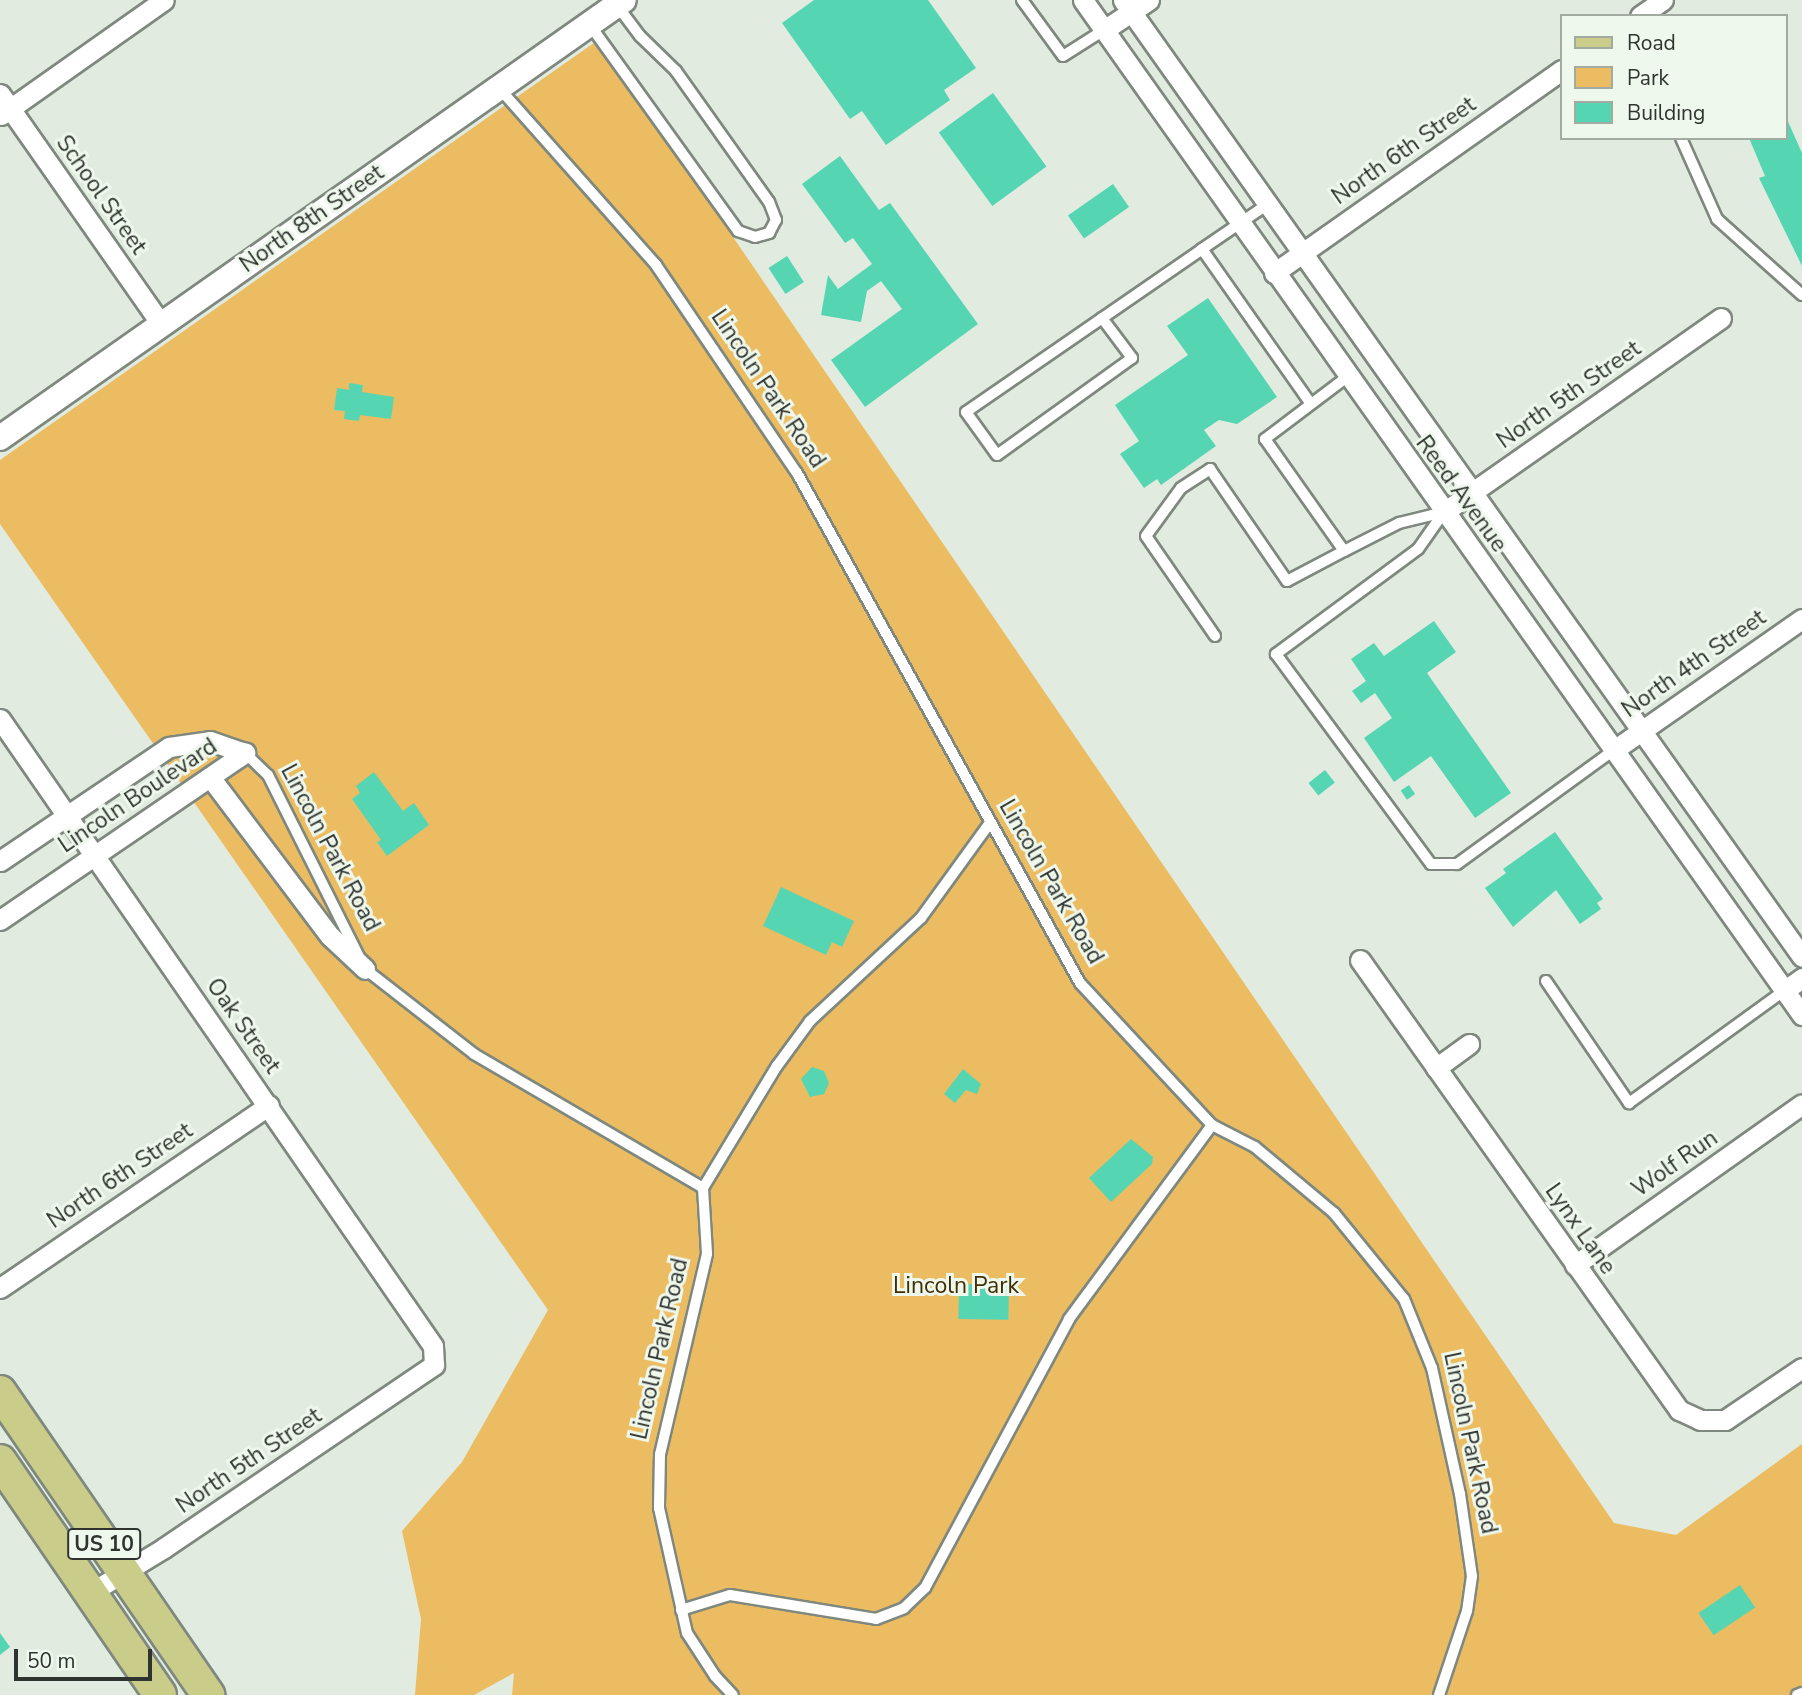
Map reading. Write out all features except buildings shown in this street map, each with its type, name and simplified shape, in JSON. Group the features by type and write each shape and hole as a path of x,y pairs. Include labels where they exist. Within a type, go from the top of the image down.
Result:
{"main road":[{"name":"US 10","path":"0,1392 208,1695"},
{"name":"US 10","path":"0,1461 160,1695"}],"street":[{"path":"3,106 164,0"},
{"name":"Reed Avenue","path":"1083,0 1347,377 1802,1015"},
{"path":"1104,30 1127,6 1149,0"},
{"path":"1643,14 1663,0"},
{"name":"North 8th Street","path":"0,438 621,2"},
{"name":"Reed Avenue","path":"1127,6 1802,957"},
{"name":"North 6th Street","path":"1274,273 1560,71"},
{"name":"School Street","path":"3,106 162,325"},
{"name":"North 5th Street","path":"1444,512 1721,318"},
{"name":"North 4th Street","path":"1614,750 1802,619"},
{"name":"Oak Street","path":"0,719 433,1346 434,1365"},
{"name":"Lincoln Boulevard","path":"0,861 169,747 210,740 245,753"},
{"name":"Lincoln Boulevard","path":"0,920 245,753"},
{"name":"Lincoln Park Road","path":"210,777 330,936 365,970"},
{"name":"Lynx Lane","path":"1360,960 1672,1401 1692,1418 1725,1420 1802,1368"},
{"path":"1784,990 1802,978"},
{"path":"1436,1068 1469,1044"},
{"name":"Wolf Run","path":"1575,1265 1802,1104"},
{"name":"North 6th Street","path":"0,1288 269,1105"},
{"name":"North 5th Street","path":"90,1592 124,1573 434,1365"}],"lane":[{"path":"1022,0 1063,56 1104,30"},
{"path":"589,24 738,231 755,237 769,233 776,220 769,202 676,71 640,36 621,2"},
{"name":"Lincoln Park Road","path":"499,88 656,265 797,473 989,824 1080,983 1212,1125 1255,1147 1334,1213 1404,1299 1415,1322 1435,1381 1460,1494 1472,1576 1467,1611 1439,1695"},
{"path":"1682,140 1717,219 1802,295"},
{"path":"1102,318 1132,358 997,456 966,412 1102,318 1202,249 1268,204"},
{"path":"1202,249 1311,404"},
{"path":"1344,551 1265,439 1347,377"},
{"path":"1215,636 1146,536 1191,482 1210,469 1287,582 1399,523 1444,512"},
{"path":"1444,512 1418,549 1276,654 1431,864 1457,864 1614,750"},
{"name":"Lincoln Park Road","path":"245,753 268,775 365,970 474,1054 704,1188 707,1254 660,1454 659,1508 681,1610 695,1650 733,1695"},
{"path":"704,1188 777,1066 810,1021 921,918 989,824"},
{"path":"1546,981 1629,1103 1784,990"},
{"path":"681,1610 730,1595 876,1619 904,1608 925,1588 1069,1319 1212,1125"},
{"path":"1797,1695 1802,1693"}],"green space":[{"name":"Lincoln Park","path":"598,40 1614,1523 1676,1535 1802,1444 1802,1695 512,1695 514,1673 474,1695 415,1695 421,1619 402,1531 462,1462 548,1310 0,524 0,460"}]}
